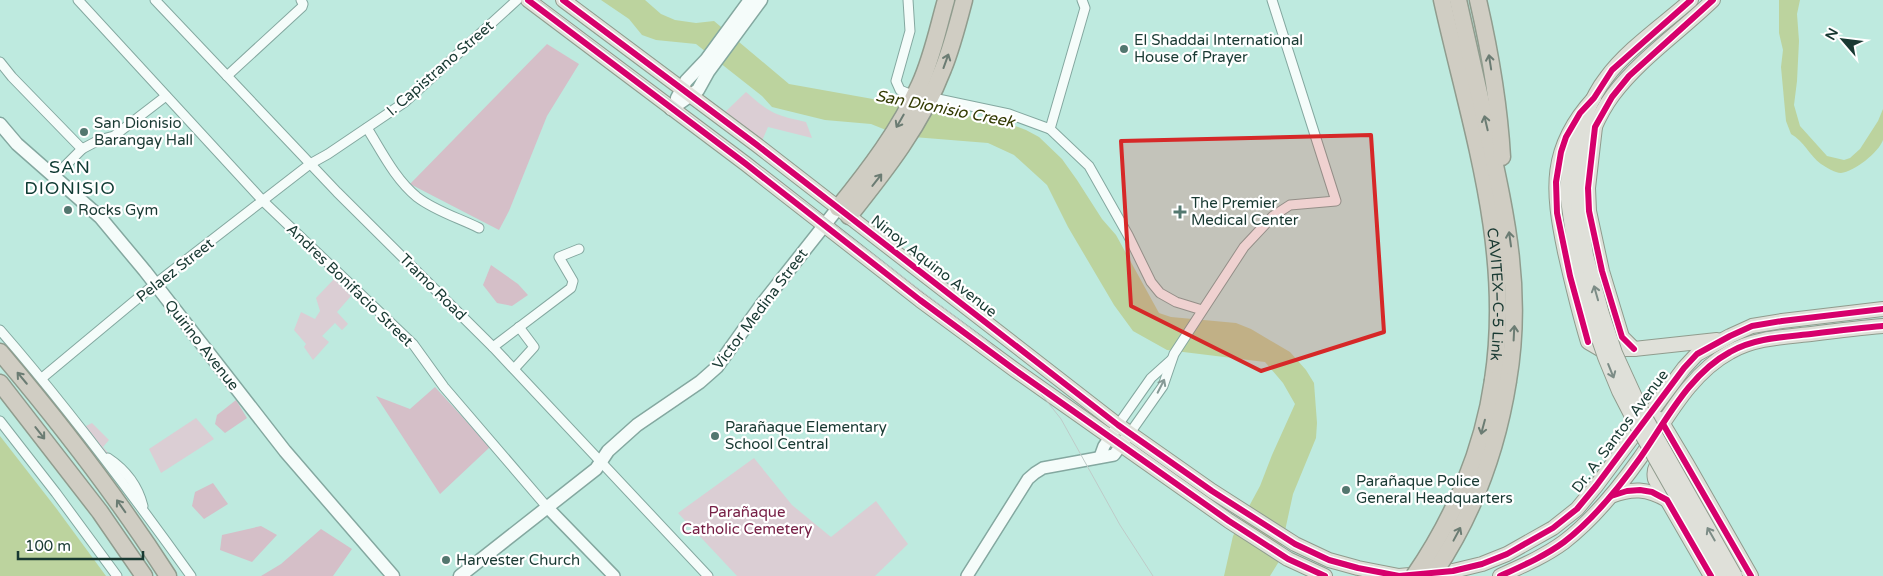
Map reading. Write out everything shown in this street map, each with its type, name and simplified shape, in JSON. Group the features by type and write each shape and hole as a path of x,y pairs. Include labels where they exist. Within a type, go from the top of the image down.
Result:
{"highway":[{"path":"920,100 926,70 946,0"},
{"path":"843,212 893,161 896,142 920,100 943,70 964,0"},
{"path":"1437,0 1447,24"},
{"name":"CAVITEX–C-5 Link","path":"1432,576 1459,531 1482,479 1495,440 1501,380 1498,342 1499,303 1494,232 1483,173 1442,0"},
{"name":"CAVITEX–C-5 Link","path":"1414,576 1442,530 1466,481 1514,337 1514,295 1510,242 1504,205 1458,0"},
{"path":"1478,0 1486,34 1500,128 1504,205"},
{"path":"0,352 93,469 149,546 168,576"},
{"path":"0,383 100,512 144,576"},
{"path":"149,546 174,576"}],"main road":[{"path":"528,0 928,306 1115,442 1229,521 1288,559 1325,576"},
{"name":"Ninoy Aquino Avenue","path":"563,0 843,212 1124,429 1295,544"},
{"path":"735,30 750,0"},
{"path":"671,109 686,92 698,90 707,66 761,0"},
{"path":"1691,0 1620,62 1606,78 1594,98 1574,151 1574,172 1586,255 1615,354 1641,410 1736,576"},
{"path":"1713,0 1629,76 1612,97 1594,127 1567,192 1576,256 1605,357 1633,418 1722,576"},
{"path":"1594,98 1580,113 1566,137 1561,152 1556,182 1557,212 1588,342 1600,349 1634,349 1722,339"},
{"name":"Quirino Avenue","path":"0,124 17,144 100,217 155,284 290,457 393,576"},
{"path":"1594,127 1588,206 1597,250 1622,337 1634,349"},
{"name":"Victor Medina Street","path":"460,576 596,469 608,451 637,425 700,382 717,367 762,304 824,225 843,212"},
{"name":"Dr. A. Santos Avenue","path":"1295,544 1329,560 1376,574 1399,576 1453,573 1482,564 1554,528 1576,509 1596,486 1684,368 1698,354 1722,339 1752,326 1778,321 1883,309"},
{"path":"1581,317 1590,329 1597,332 1612,324 1614,311"},
{"name":"Dr. A. Santos Avenue","path":"1500,576 1562,543 1589,520 1611,496 1696,378 1711,363 1742,346 1787,336 1883,326"},
{"path":"1654,409 1750,576"},
{"path":"1687,464 1678,458 1670,456 1661,460 1656,467 1655,479 1711,576"},
{"path":"1611,496 1627,491 1640,490 1652,492 1667,500"}],"street":[{"name":"Andres Bonifacio Street","path":"78,0 262,201 412,344 444,387 547,507 614,576"},
{"name":"Tramo Road","path":"155,0 310,164 493,346 708,576"},
{"name":"I. Capistrano Street","path":"310,164 405,102 517,0"},
{"path":"908,0 910,31 896,77 898,88 920,100 1009,114 1050,129 1089,166 1128,235 1151,282 1160,293 1200,313"},
{"path":"1050,129 1085,8 1082,0"},
{"path":"1124,429 1163,386 1173,357 1244,247 1281,210 1290,204 1336,201 1272,0"},
{"path":"227,76 302,2"},
{"path":"0,62 12,77 82,149"},
{"path":"54,177 82,149 99,140 114,136 166,96"},
{"path":"367,128 402,182 419,198 479,228"},
{"name":"Pelaez Street","path":"42,378 155,284 310,164"},
{"path":"493,346 571,288 573,281 559,257 578,249"},
{"path":"514,369 534,347 519,326"},
{"path":"0,330 42,378 101,454 120,466 139,492 144,512 190,576"},
{"path":"968,576 1028,479 1034,473 1044,468 1114,455 1115,442 1151,378 1173,357"},
{"path":"0,420 116,576"}],"highlighted area":[{"path":"1371,135 1384,332 1261,371 1131,306 1121,141"}],"green space":[{"path":"746,92 761,105 773,112 806,122 812,138 768,127 761,143 722,115"},
{"path":"334,279 351,296 337,312 348,324 342,330 335,323 322,336 329,342 313,360 304,347 306,344 294,330 301,312 315,319 320,311 316,298"},
{"path":"196,418 214,439 161,473 149,449"},
{"path":"92,423 109,440 103,447 110,455 107,457 82,428"},
{"name":"Parañaque Catholic Cemetery","path":"754,458 792,505 831,537 876,501 908,544 875,576 737,576 678,513"}],"shaded area":[{"path":"601,0 645,0 661,14 675,20 696,23 714,21 789,84 1007,123 1026,130 1039,137 1062,159 1102,219 1116,235 1159,313 1171,317 1236,323 1251,329 1290,352 1306,370 1314,383 1317,423 1316,438 1293,494 1278,563 1270,576 1224,576 1233,536 1260,486 1295,404 1283,383 1265,362 1167,350 1133,331 1114,305 1068,227 1047,185 1014,155 988,143 901,136 871,124 825,120 772,107 762,96 696,44 656,40 642,35 629,19"},
{"path":"1779,0 1800,0 1797,14 1799,41 1794,105 1800,126 1827,156 1844,160 1850,158 1860,149 1878,121 1883,109 1883,140 1881,145 1865,161 1846,172 1836,172 1821,164 1791,134 1786,121 1781,67 1783,50 1779,33"},
{"path":"547,44 579,64 547,116 509,211 499,230 410,184"},
{"path":"491,265 518,284 528,295 512,306 497,303 483,285"},
{"path":"435,387 490,447 440,494 376,396 410,409"},
{"path":"236,400 247,418 225,433 215,424 217,415"},
{"path":"0,436 56,508 106,576 0,576"},
{"path":"213,483 228,504 204,519 192,506 195,492"},
{"path":"261,526 277,535 252,562 220,550 222,535"},
{"path":"321,529 352,549 333,576 261,576 281,564"}],"tram line":[{"path":"538,0 986,340 1027,376 1061,419 1120,525 1153,576"}],"cycle path":[{"path":"528,0 746,164 920,300 1015,370 1229,521 1288,559 1325,576"},
{"path":"563,0 757,145 1118,425 1212,491 1295,544 1329,560 1358,568 1399,576 1453,571 1482,564 1507,554 1553,528 1577,509 1684,368 1697,354 1752,326 1883,309"},
{"path":"1588,342 1570,276 1557,213 1556,182 1561,152 1566,137 1580,113 1594,98 1612,70 1691,0"},
{"path":"1634,349 1622,337 1602,271 1589,211 1588,188 1595,127 1612,97 1629,76 1713,0"},
{"path":"1500,576 1549,552 1585,524 1623,481 1690,385 1715,361 1739,347 1759,341 1883,326"},
{"path":"1663,424 1751,576"},
{"path":"1611,496 1627,491 1640,490 1652,492 1667,500 1711,576"}],"place":[{"name":"El Shaddai International House of Prayer","path":"1124,49"},
{"name":"San Dionisio Barangay Hall","path":"84,132"},
{"name":"Rocks Gym","path":"68,210"},
{"name":"The Premier Medical Center","path":"1180,212"},
{"name":"Parañaque Elementary School Central","path":"715,436"},
{"name":"Parañaque Police General Headquarters","path":"1346,490"},
{"name":"Harvester Church","path":"446,560"}],"district":[{"name":"SAN DIONISIO","path":"70,177"}],"water label":[{"name":"San Dionisio Creek","path":"945,109"}]}
